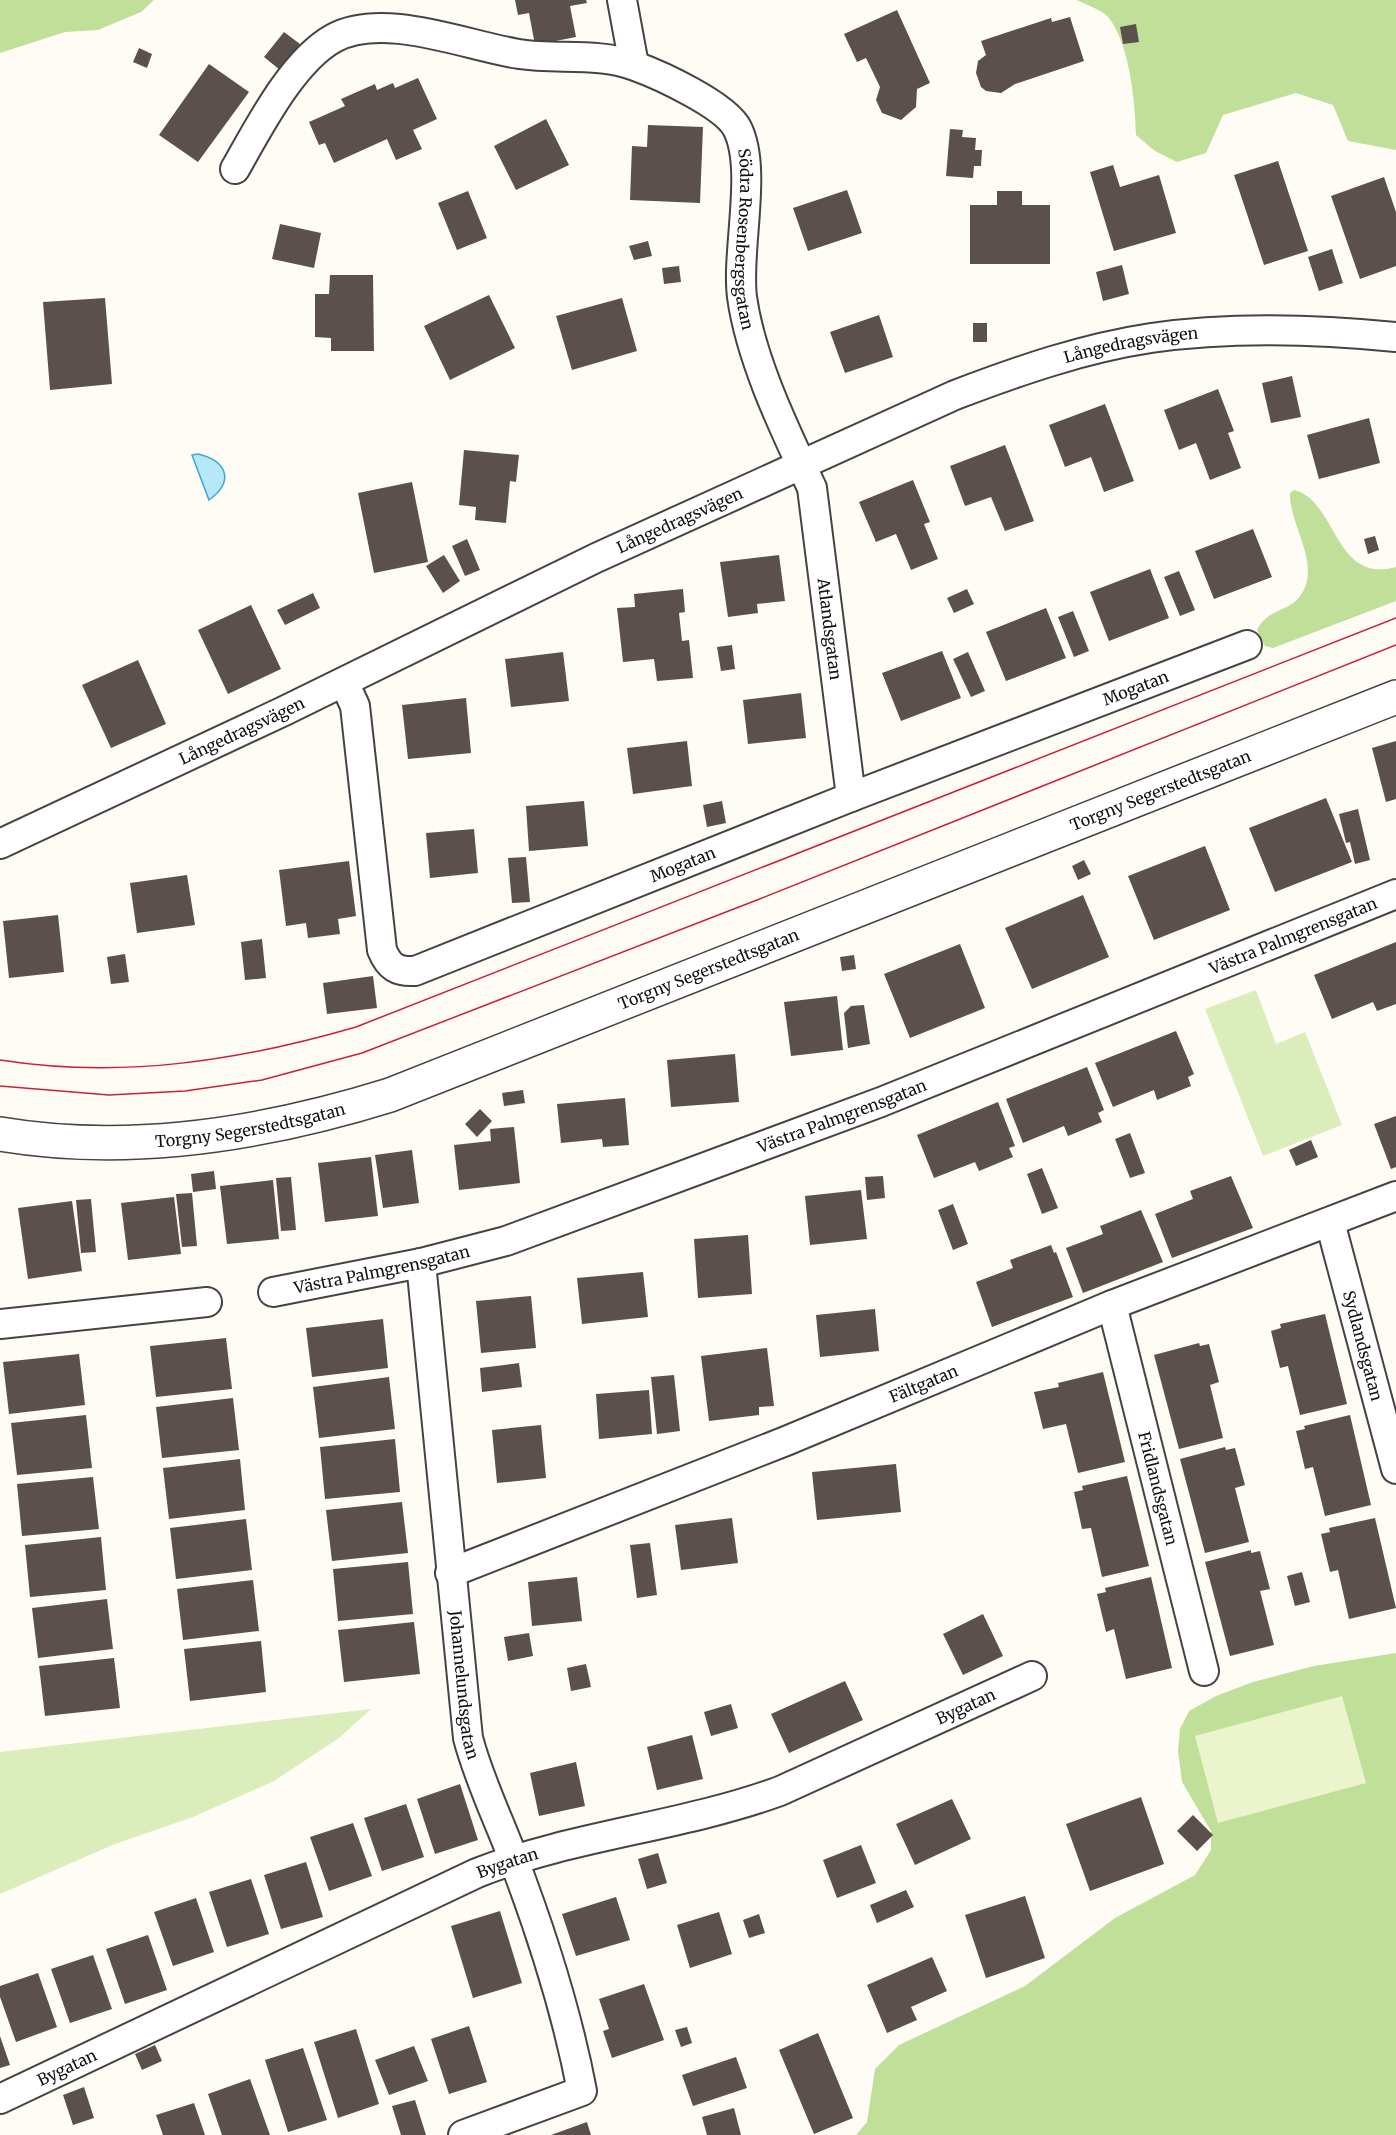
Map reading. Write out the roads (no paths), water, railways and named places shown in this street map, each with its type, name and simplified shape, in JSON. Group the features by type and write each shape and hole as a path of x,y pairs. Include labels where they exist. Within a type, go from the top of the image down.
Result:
{"street":[{"path":"622,0 633,65"},
{"name":"Södra Rosenbergsgatan","path":"235,169 273,103 298,70 332,39 347,33 373,30 411,31 461,39 518,54 590,58 633,65 719,110 737,128 745,160 742,296 760,364 791,446 801,465"},
{"name":"Långedragsvägen","path":"0,843 345,682 596,558 955,395 1052,360 1152,338 1282,330 1396,337"},
{"name":"Atlandsgatan","path":"801,465 812,488 851,797"},
{"name":"Mogatan","path":"345,682 355,706 382,951 386,962 393,968 415,971 851,797 1247,645"},
{"name":"Torgny Segerstedtsgatan","path":"0,1134 23,1138 130,1142 202,1137 272,1127 328,1114 390,1095 1396,698"},
{"name":"Västra Palmgrensgatan","path":"273,1292 421,1263 507,1241 881,1102 1396,894"},
{"name":"Fältgatan","path":"450,1573 786,1441 1112,1305 1396,1196"},
{"name":"Sydlandsgatan","path":"1330,1222 1396,1469"},
{"name":"Johannelundsgatan","path":"421,1263 468,1738 476,1767 513,1858 571,2033 582,2091 463,2135"},
{"path":"0,1324 207,1302"},
{"name":"Fridlandsgatan","path":"1112,1305 1204,1671"},
{"name":"Bygatan","path":"0,2099 513,1858 668,1825 749,1803 1032,1676"}],"water":[{"path":"198,454 216,461 224,473 225,479 222,486 209,500 192,455"}],"tram line":[{"path":"0,1060 90,1068 180,1063 268,1049 356,1027 1396,618"},
{"path":"0,1086 109,1095 185,1091 262,1080 362,1053 757,900 1396,645"}]}
